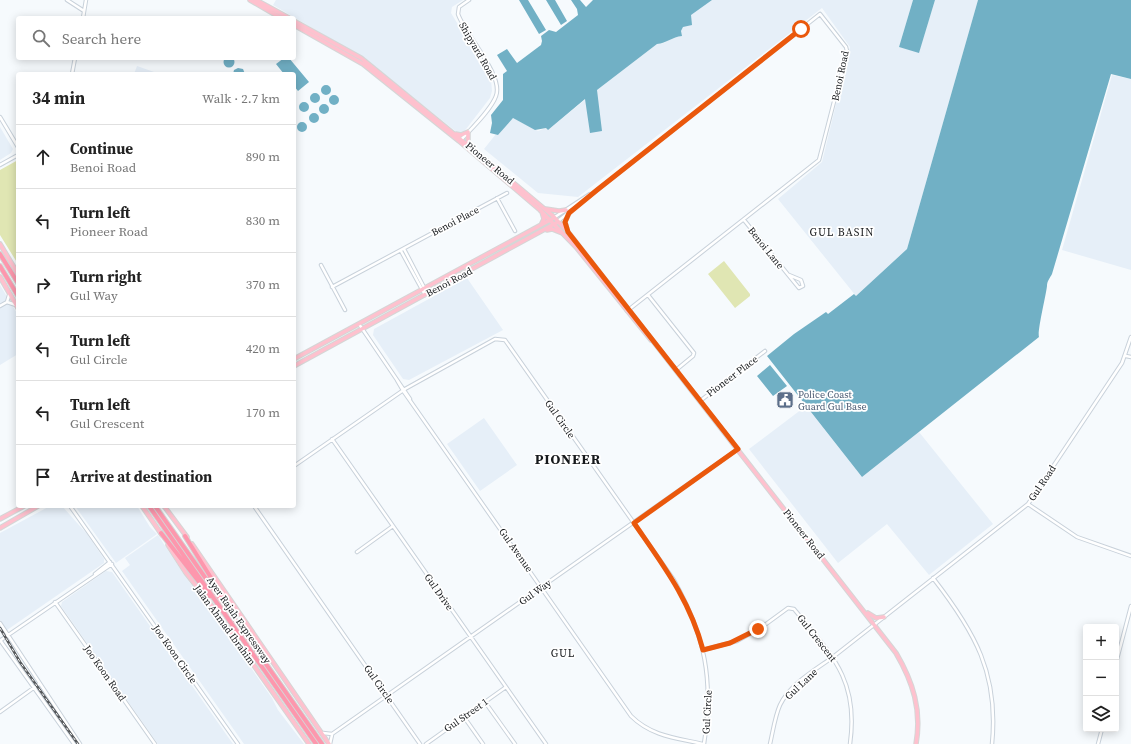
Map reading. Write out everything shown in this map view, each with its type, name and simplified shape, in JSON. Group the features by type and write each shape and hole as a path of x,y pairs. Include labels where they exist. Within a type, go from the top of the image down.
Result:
{"highway":[{"path":"0,254 16,280"},
{"path":"0,266 16,293"},
{"path":"11,285 16,296"},
{"name":"Ayer Rajah Expressway","path":"150,508 316,744"},
{"name":"Ayer Rajah Expressway","path":"156,508 322,744"},
{"path":"161,533 187,569 216,602"},
{"path":"185,536 221,592 238,623"}],"main road":[{"path":"250,0 278,16"},
{"path":"256,0 285,16"},
{"name":"Pioneer Road","path":"296,22 361,58 454,133 473,151"},
{"name":"Pioneer Road","path":"296,26 363,64 555,217 628,311"},
{"path":"454,133 461,135 468,132 468,145"},
{"name":"Pioneer Road","path":"479,156 540,210 564,235 652,341 875,624 896,653 912,685 918,716 916,744"},
{"path":"545,209 568,211 565,222 568,232"},
{"path":"540,210 544,219 540,226"},
{"name":"Benoi Road","path":"296,358 555,217"},
{"name":"Benoi Road","path":"296,365 540,233 558,221"},
{"path":"540,233 552,230 564,235"},
{"path":"0,244 16,271"},
{"path":"0,277 16,303"},
{"path":"0,519 20,508"},
{"path":"0,528 35,508"},
{"name":"Jalan Ahmad Ibrahim","path":"143,508 186,573 215,610 308,743"},
{"name":"Jalan Ahmad Ibrahim","path":"165,508 208,566 330,744"},
{"path":"864,610 874,617 884,617"}],"street":[{"path":"67,0 84,11"},
{"path":"83,16 86,0"},
{"name":"Shipyard Road","path":"460,140 492,104 496,95 497,87 494,74 458,14 459,7 469,0"},
{"name":"Benoi Road","path":"558,221 568,211 597,190 820,14 847,50 821,158 628,311"},
{"path":"72,72 75,60"},
{"path":"0,117 16,144"},
{"path":"0,165 16,155"},
{"name":"Benoi Place","path":"332,287 507,193"},
{"path":"497,198 515,231"},
{"name":"Benoi Road","path":"555,217 568,211"},
{"name":"Benoi Lane","path":"744,220 799,288 803,286 801,280 789,275"},
{"path":"402,250 426,294"},
{"path":"321,265 345,310"},
{"path":"0,306 7,302 9,291"},
{"path":"648,295 693,353 693,356 675,370"},
{"path":"7,302 16,306"},
{"name":"Gul Avenue","path":"359,323 410,399 628,712 638,724 652,732 704,744"},
{"name":"Gul Road","path":"875,624 1028,504 1126,356 1131,337"},
{"name":"Gul Circle","path":"296,465 404,390 496,339 505,340 674,580 689,607 703,650 708,694 704,744"},
{"name":"Pioneer Place","path":"699,402 765,351"},
{"path":"1126,356 1131,358"},
{"name":"Gul Drive","path":"332,439 546,744"},
{"name":"Gul Way","path":"332,734 738,449"},
{"path":"1028,504 1077,537 1131,556"},
{"name":"Joo Koon Circle","path":"71,508 238,744"},
{"name":"Gul Circle","path":"255,508 420,744"},
{"path":"357,552 392,526"},
{"path":"74,744 0,640 111,563"},
{"path":"934,578 969,628 978,646 992,694 992,744"},
{"name":"Joo Koon Road","path":"55,602 155,744"},
{"path":"1117,660 1131,606"},
{"name":"Gul Crescent","path":"703,650 737,641 791,607 833,657 848,689 852,716 850,744"},
{"path":"0,623 80,744"},
{"name":"Gul Lane","path":"770,744 780,705 786,695 803,679 875,624"},
{"path":"0,712 39,684"},
{"name":"Gul Street 1","path":"426,744 464,718 506,686"},
{"path":"485,702 515,744"},
{"path":"464,718 483,744"},
{"path":"321,732 325,735 332,734 330,744"},
{"path":"1098,744 1101,732"}],"shaded area":[{"path":"276,0 463,0 452,7 451,13 491,79 492,91 490,98 463,133 458,133 362,57 296,18 296,16 292,16 273,5"},
{"path":"710,0 913,0 899,47 919,52 935,0 978,0 907,249 856,296 778,199 822,162 850,47 822,8 578,197 538,193 484,149 496,134 498,135 513,118 538,131 546,128 548,130 657,44 664,43 674,37 681,31 690,15"},
{"path":"137,66 154,72 135,72"},
{"path":"1112,75 1131,79 1131,270 1062,250"},
{"path":"0,127 13,149 11,153 0,160"},
{"path":"467,278 503,330 409,380 403,379 373,335 374,329"},
{"path":"0,285 16,312 16,355 0,365"},
{"path":"806,406 862,477 919,432 993,524 929,575 887,524 838,563 749,449"},
{"path":"484,418 517,465 480,491 447,444"},
{"path":"46,508 64,508 87,534 104,559 104,563 7,630 0,620 0,533"},
{"path":"76,508 138,508 150,527 157,534 116,563"},
{"path":"158,535 184,575 272,698 278,710 304,744 244,744 122,571 130,565 125,558"},
{"path":"106,571 112,572 233,744 158,744 61,606 62,602"}],"green space":[{"path":"16,161 16,261 0,235 0,170"},
{"path":"724,261 750,294 750,296 735,308 708,274"}],"water":[{"path":"519,0 528,0 546,30 539,34"},
{"path":"546,0 555,0 567,21 561,25"},
{"path":"571,0 580,0 586,7 593,0 712,0 691,15 692,25 683,27 681,31 682,36 657,44 597,90 602,131 590,133 585,99 548,130 546,128 535,130 513,118 498,135 490,133 492,123 491,115 503,100 503,74 507,71 497,55 507,49 517,63 541,45 541,36 549,30 556,32 578,15 577,9"},
{"path":"913,0 935,0 919,53 899,47"},
{"path":"978,0 1131,0 1131,79 1111,74 1052,274 1048,283 1039,328 1039,337 862,477 767,356 794,334 826,312 828,314 854,294 856,296 907,249"},
{"path":"224,60 234,60 235,62 233,66 229,68 225,66 223,62"},
{"path":"281,60 291,60 309,82 298,91 296,88 296,72 282,72 276,64"},
{"path":"238,68 243,69 244,72 234,72"},
{"path":"324,85 328,85 330,86 330,94 324,95 321,92 321,88"},
{"path":"313,93 317,93 319,94 319,102 313,103 310,100 310,96"},
{"path":"332,95 336,95 338,96 338,104 332,105 329,102 329,98"},
{"path":"302,102 306,102 308,103 308,111 302,112 299,109 299,105"},
{"path":"322,104 326,104 328,105 328,113 322,114 319,111 319,107"},
{"path":"312,113 316,113 318,114 318,122 312,123 309,120 309,116"},
{"path":"300,122 304,122 306,123 306,131 300,132 297,129 297,125"},
{"path":"770,365 787,386 773,396 757,376"}],"railway":[{"path":"0,628 20,662 78,744"}],"place":[{"name":"Police Coast Guard Gul Base","path":"785,400"}],"district":[{"name":"GUL BASIN","path":"842,232"},
{"name":"PIONEER","path":"568,459"},
{"name":"GUL","path":"563,653"}],"route":[{"path":"758,629 737,641 703,650 689,607 674,580 634,523 738,449 699,402 649,335 568,232 565,222 569,213 597,190 801,29"}]}
